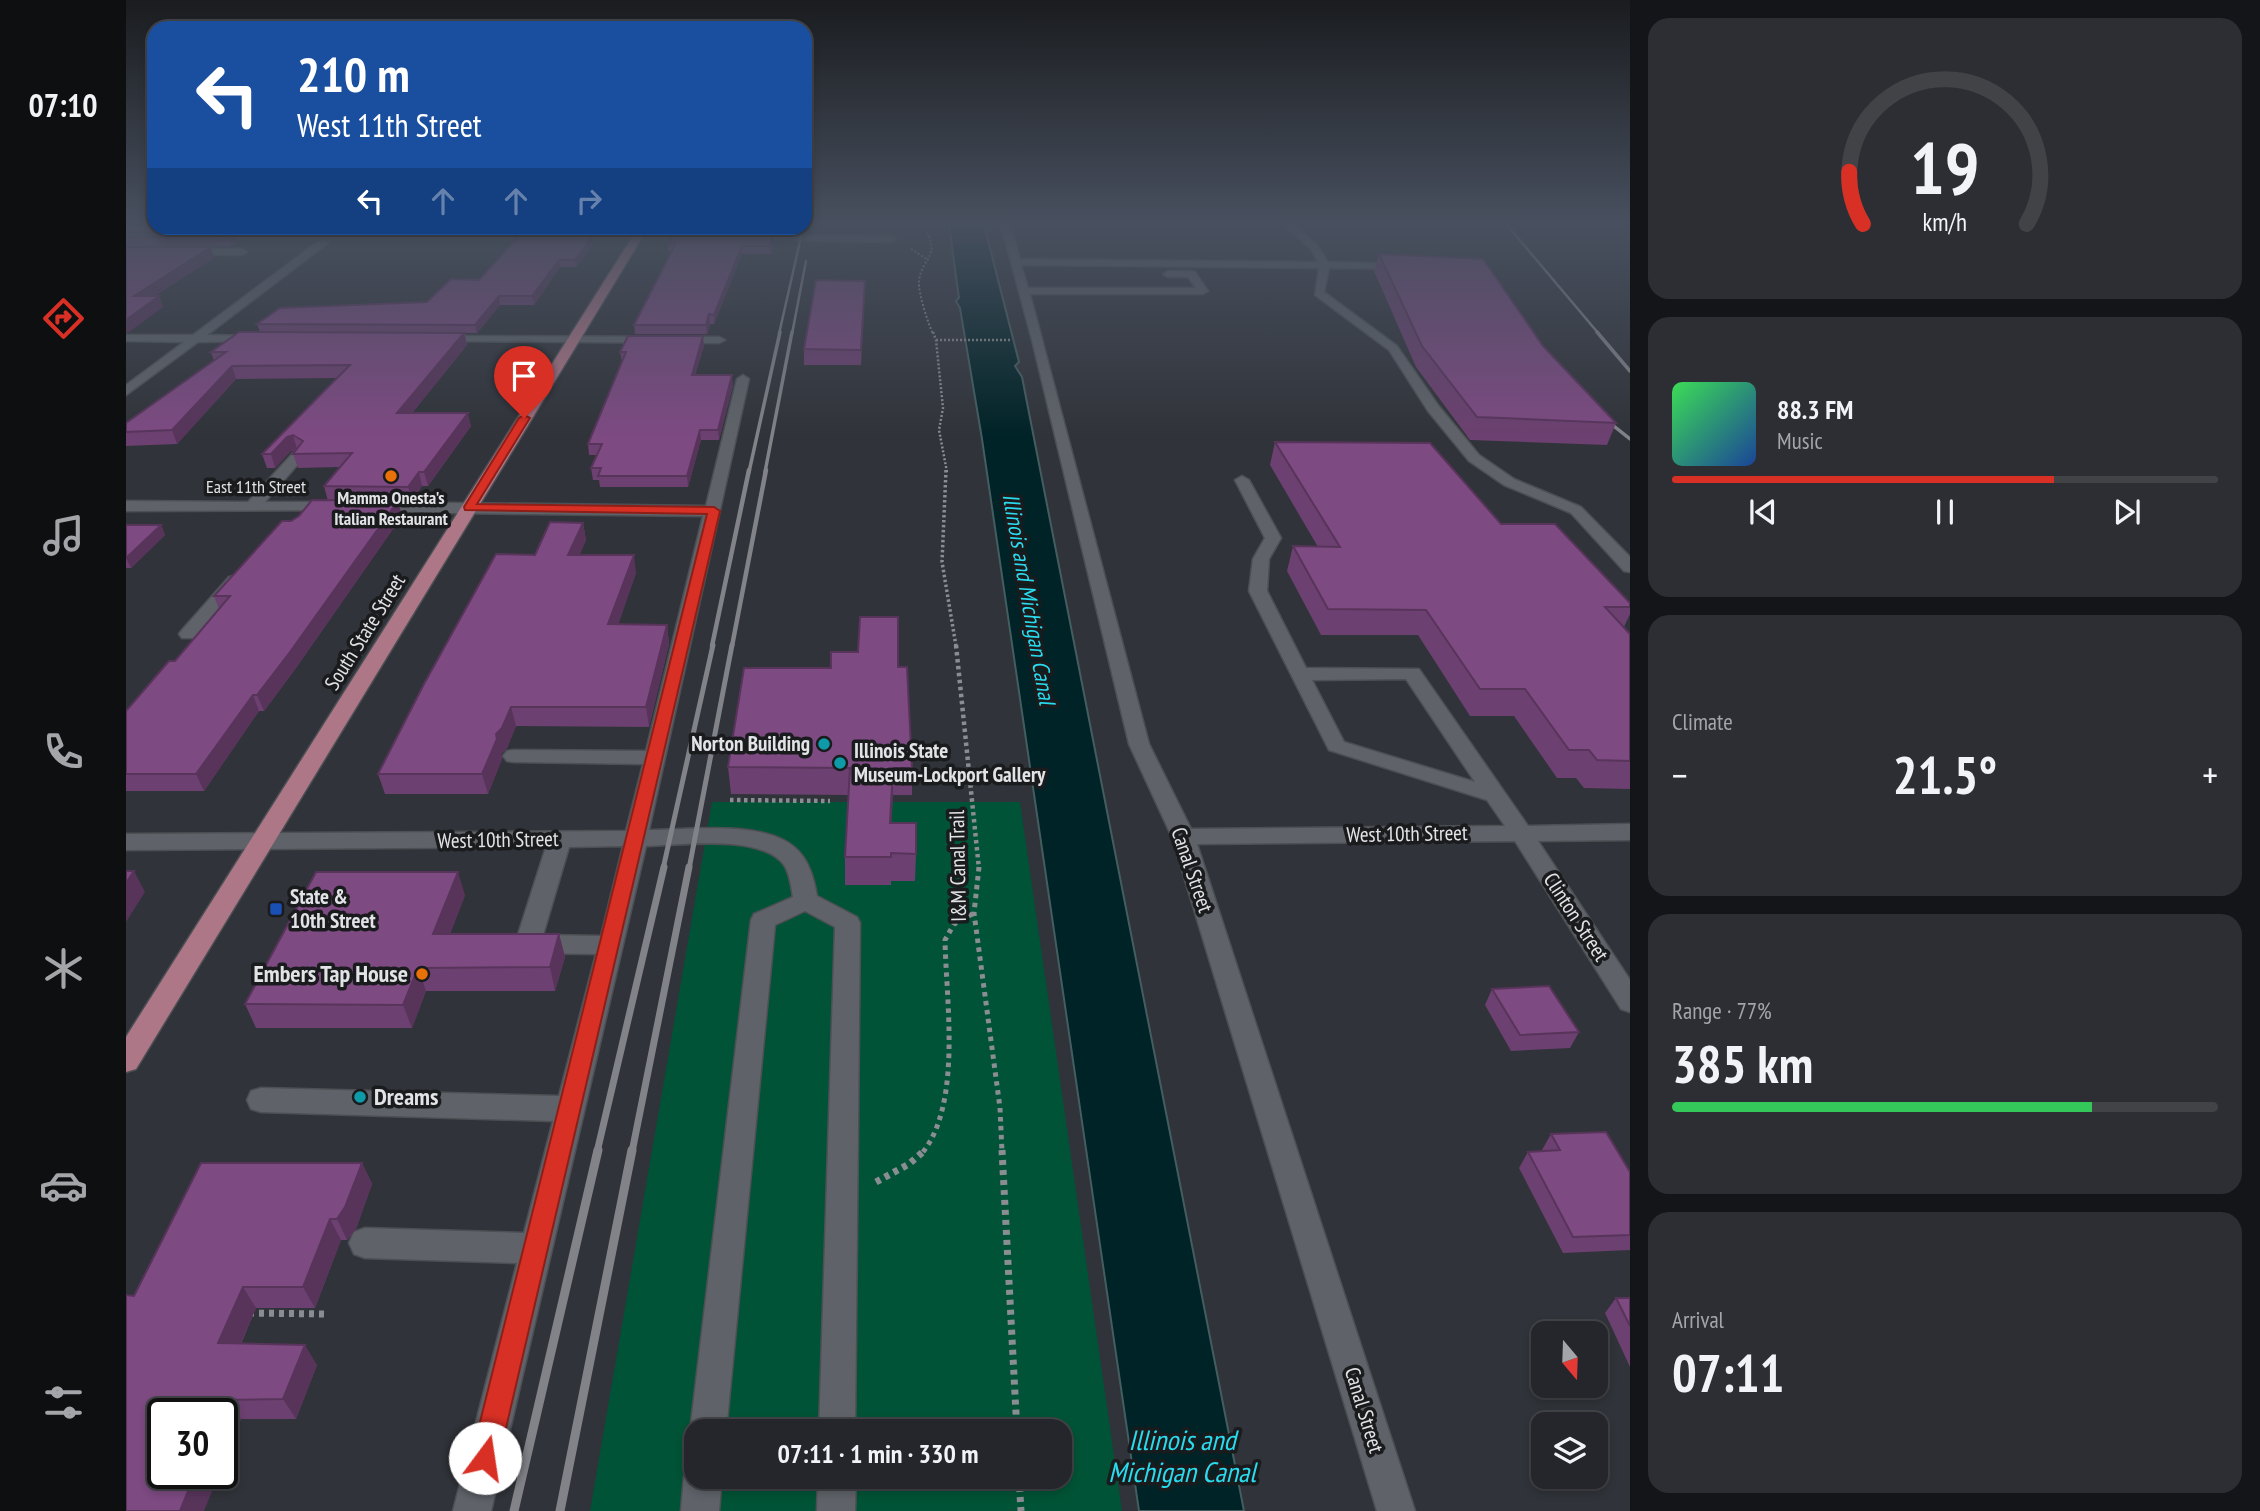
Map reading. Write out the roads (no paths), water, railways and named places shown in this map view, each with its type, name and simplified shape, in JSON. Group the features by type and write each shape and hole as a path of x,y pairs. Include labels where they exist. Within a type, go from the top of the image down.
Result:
{"main road":[{"name":"South State Street","path":"126,1061 600,296"}],"street":[{"path":"126,391 250,296"},
{"name":"Canal Street","path":"1025,296 1139,744 1183,837 1396,1511"},
{"path":"1322,296 1393,348 1433,408 1474,458 1508,482 1576,510 1630,567"},
{"path":"126,338 269,339"},
{"path":"429,339 719,340"},
{"path":"472,1511 611,945 743,379"},
{"path":"252,507 298,456"},
{"path":"1242,480 1273,538 1261,559 1258,591 1336,746 1495,795"},
{"name":"East 11th Street","path":"126,506 714,511"},
{"path":"287,521 299,507"},
{"path":"188,634 247,567"},
{"name":"Clinton Street","path":"1299,674 1412,673 1521,833 1630,1002"},
{"path":"514,756 654,758"},
{"name":"West 10th Street","path":"1183,837 1630,831"},
{"name":"West 10th Street","path":"126,842 261,843 735,836 781,847 796,861 806,901"},
{"path":"560,840 528,944 611,945"},
{"path":"709,1419 763,920 806,901 848,923 837,1419"},
{"path":"261,1100 571,1109"},
{"path":"365,1243 536,1248"},
{"path":"700,1511 702,1489"},
{"path":"836,1511 837,1489"}],"water":[{"name":"Illinois and Michigan Canal","path":"959,296 1002,296 1019,362 1015,366 1022,377 1244,1511 1139,1511 982,439 960,308 956,301"}],"railway":[{"path":"779,334 788,296"},
{"path":"792,334 799,296"},
{"path":"1567,296 1599,334"},
{"path":"749,472 780,332"},
{"path":"765,472 792,332"},
{"path":"1597,332 1630,371"},
{"path":"1600,415 1630,439"},
{"path":"712,646 749,470"},
{"path":"732,646 766,470"},
{"path":"663,869 713,645"},
{"path":"689,869 732,645"},
{"path":"597,1152 664,867"},
{"path":"632,1152 689,867"},
{"path":"514,1511 598,1150"},
{"path":"560,1511 632,1150"}],"place":[{"name":"Mamma Onesta's Italian Restaurant","path":"391,476"},
{"name":"Norton Building","path":"824,744"},
{"name":"Illinois State Museum-Lockport Gallery","path":"840,763"},
{"name":"State & 10th Street","path":"276,909"},
{"name":"Embers Tap House","path":"422,974"},
{"name":"Dreams","path":"360,1097"}]}
